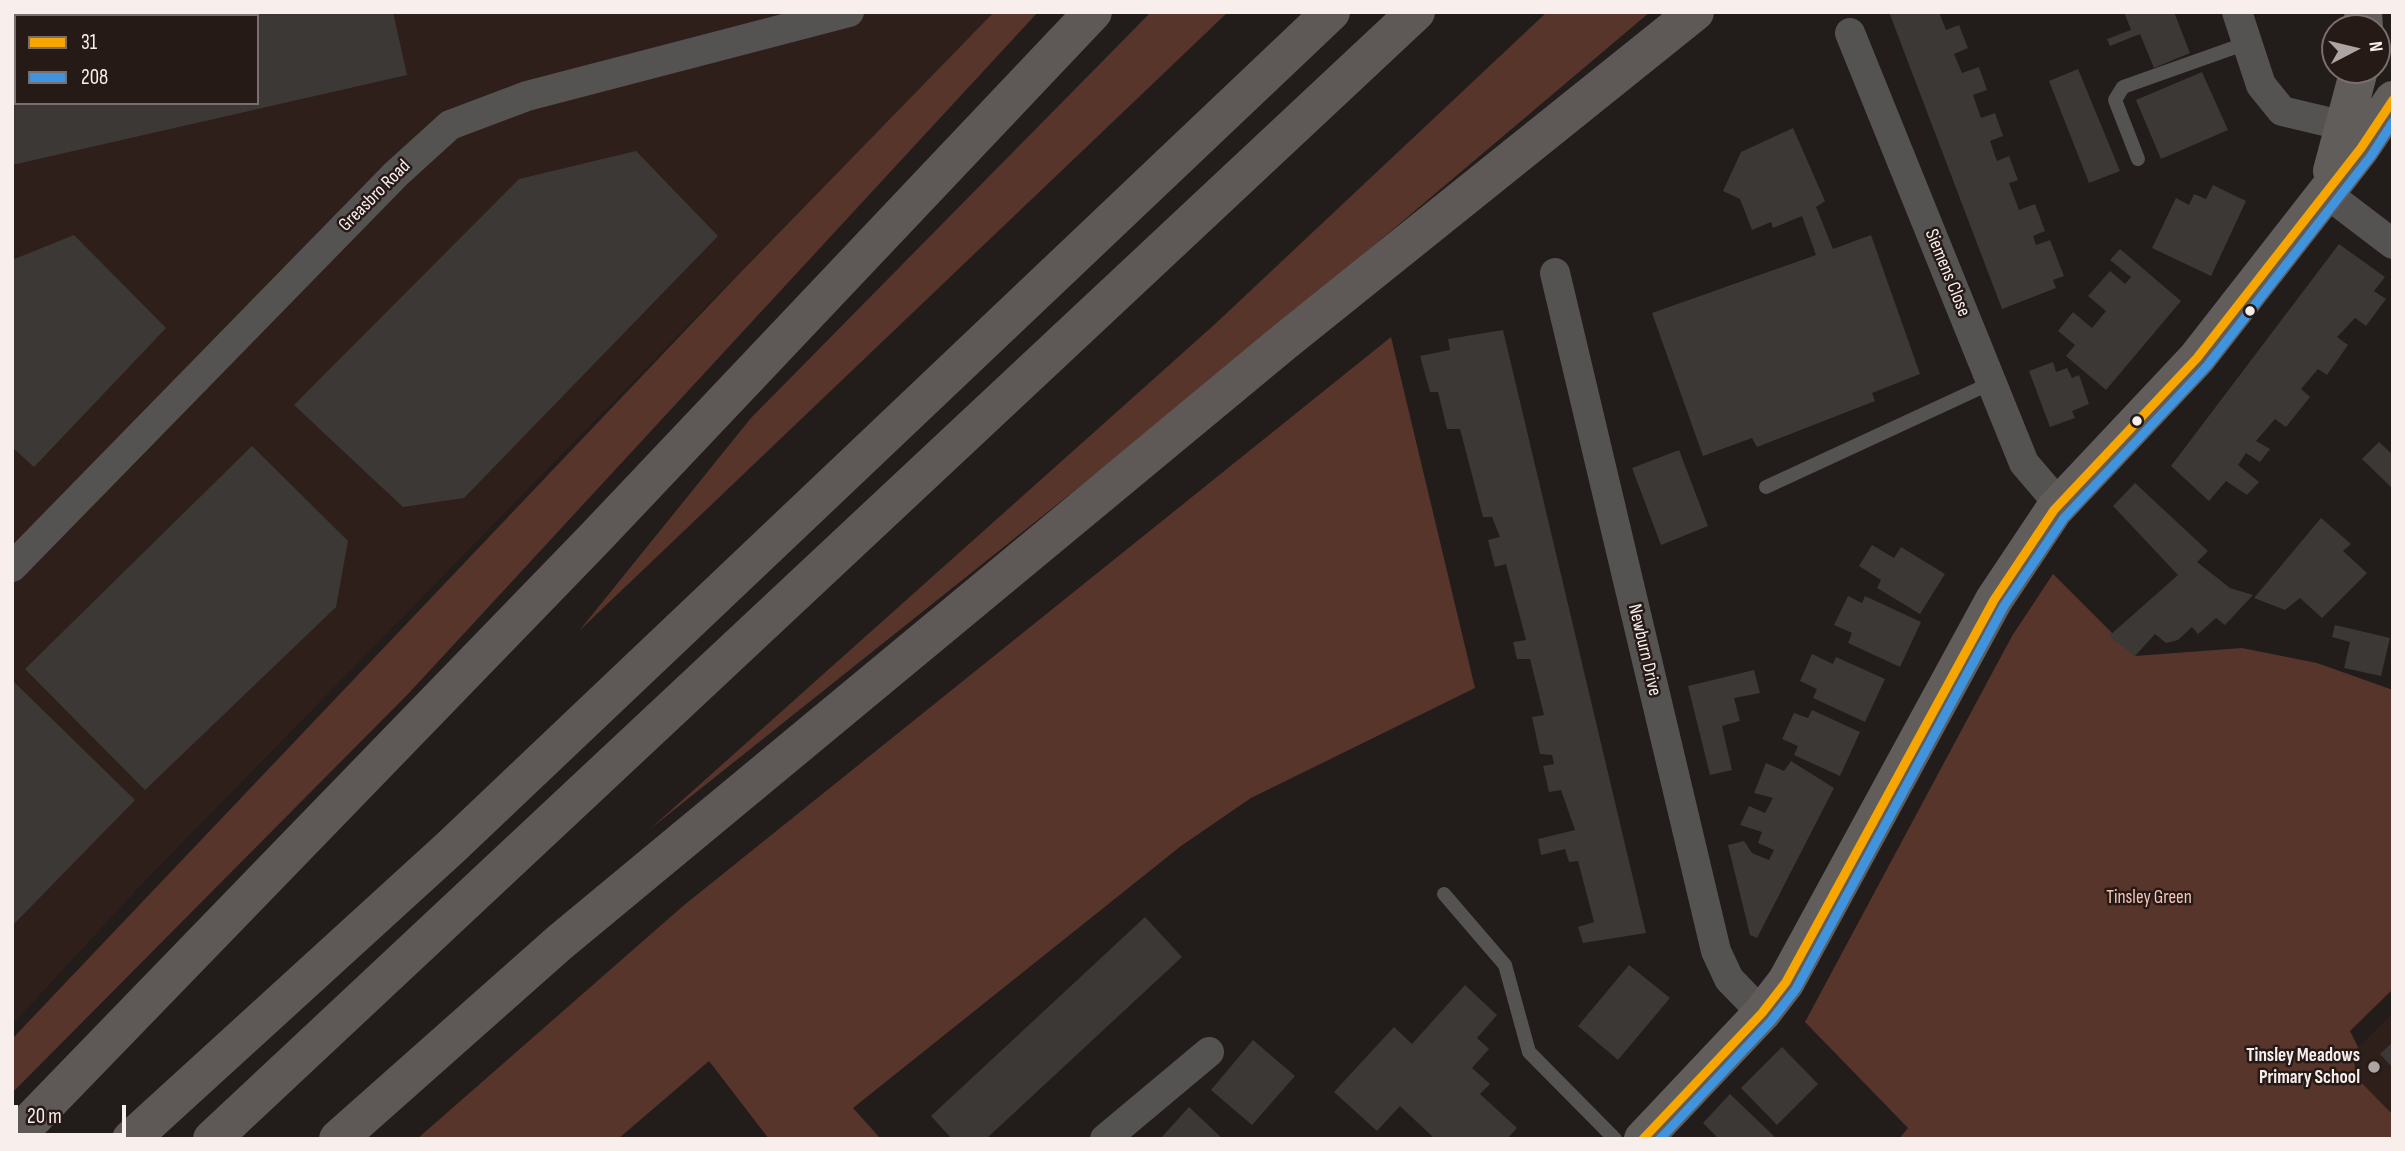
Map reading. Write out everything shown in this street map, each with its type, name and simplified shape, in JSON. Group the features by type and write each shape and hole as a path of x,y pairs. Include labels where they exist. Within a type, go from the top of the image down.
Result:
{"highway":[{"path":"13,1139 595,538 1093,12"},
{"path":"131,1139 460,839 1331,12"},
{"path":"212,1139 1416,12"},
{"path":"338,1139 623,890 1284,342 1695,12"}],"main road":[{"path":"2326,193 2356,84"},
{"path":"1643,1139 1762,1013 1786,982 2006,580 2059,504 2197,358 2361,148 2393,100"}],"street":[{"name":"Greasbro Road","path":"12,567 396,174 450,125 527,96 849,12"},
{"path":"2237,12 2261,85 2282,111 2345,127"},
{"name":"Siemens Close","path":"1850,33 2024,463 2059,504"},
{"path":"2326,193 2393,244"},
{"name":"Newburn Drive","path":"1555,273 1716,951 1729,979 1762,1013"},
{"path":"1105,1139 1209,1052"}],"lane":[{"path":"2138,159 2115,100 2123,87 2247,43"},
{"path":"1766,487 1992,383"},
{"path":"1444,894 1505,965 1529,1052 1615,1139"}],"shaded area":[{"path":"12,12 994,12 143,883 12,1025"},
{"name":"Tinsley Meadows Primary School","path":"2393,1013 2393,1115 2356,1077 2354,1058 2358,1047"}],"green space":[{"path":"994,12 1038,12 409,693 12,1093 12,1039 737,276"},
{"path":"1151,12 1228,12 579,631 751,418"},
{"path":"1547,12 1650,12 1242,357 650,829 1214,325"},
{"path":"1391,337 1475,688 1251,798 1181,846 853,1108 881,1139 769,1139 709,1061 618,1139 417,1139 683,906"},
{"name":"Tinsley Green","path":"2053,574 2135,656 2242,648 2317,663 2393,690 2393,989 2350,1031 2358,1047 2354,1058 2356,1077 2393,1115 2393,1139 1899,1139 1908,1128 1805,1022 2012,636"}],"building":[{"path":"12,12 393,12 407,75 12,165"},
{"path":"1889,12 1939,12 1946,30 1959,25 1968,48 1954,54 1962,73 1979,67 1987,90 1973,95 1981,118 1995,113 2003,136 1990,141 1997,161 2009,156 2018,180 2009,183 2019,210 2035,204 2045,231 2033,236 2036,245 2050,240 2064,276 2053,280 2056,288 2002,309"},
{"path":"2124,12 2174,12 2190,53 2154,68 2140,34 2110,46 2107,39 2131,30"},
{"path":"2078,69 2120,171 2089,183 2049,81"},
{"path":"2202,72 2228,130 2161,159 2136,100"},
{"path":"1793,128 1825,201 1816,207 1833,249 1871,235 1920,374 1872,393 1875,401 1757,447 1752,438 1703,456 1652,313 1816,255 1802,216 1773,228 1771,222 1752,230 1740,199 1723,191 1741,152"},
{"path":"636,151 718,236 464,498 403,507 294,405 519,179"},
{"path":"2213,185 2246,201 2211,276 2152,248 2176,198 2189,205 2194,194 2206,199"},
{"path":"74,235 166,328 34,467 12,447 12,260"},
{"path":"2339,244 2385,277 2374,291 2386,299 2366,326 2355,318 2337,337 2348,345 2327,375 2318,369 2301,389 2310,397 2286,427 2275,419 2256,441 2270,449 2260,462 2246,453 2238,465 2259,482 2247,495 2226,481 2209,501 2171,466"},
{"path":"2120,249 2181,301 2106,390 2066,356 2075,345 2058,331 2073,312 2092,328 2106,311 2088,296 2110,271 2125,284 2131,277 2110,260"},
{"path":"1503,330 1646,933 1583,943 1578,927 1594,922 1578,861 1569,862 1565,849 1541,855 1538,839 1575,830 1561,790 1549,792 1543,766 1554,764 1552,755 1540,754 1532,717 1544,715 1530,659 1517,659 1513,642 1526,640 1506,564 1495,567 1488,540 1500,537 1492,517 1483,517 1460,429 1447,429 1438,392 1430,392 1420,356 1450,350 1448,339"},
{"path":"2053,362 2056,372 2067,368 2072,378 2079,375 2089,404 2072,411 2075,418 2050,427 2029,371"},
{"path":"2379,442 2393,455 2393,489 2362,459"},
{"path":"252,446 348,541 336,607 145,790 25,669"},
{"path":"1679,450 1708,526 1661,545 1632,468"},
{"path":"2135,483 2208,551 2197,562 2230,588 2253,595 2225,625 2216,618 2198,634 2192,627 2178,640 2166,643 2155,634 2135,656 2109,636 2178,575 2113,506"},
{"path":"2321,518 2351,544 2343,551 2367,573 2322,618 2300,598 2285,610 2254,598"},
{"path":"1872,545 1894,558 1901,547 1945,574 1920,614 1877,588 1881,580 1859,566"},
{"path":"1848,596 1862,603 1865,596 1921,622 1900,667 1848,643 1852,633 1834,625"},
{"path":"2335,625 2390,638 2381,676 2344,668 2350,642 2332,637"},
{"path":"1812,654 1833,664 1836,657 1885,679 1865,722 1813,698 1817,689 1800,681"},
{"path":"1754,670 1760,693 1734,698 1740,721 1722,726 1732,770 1710,775 1688,686"},
{"path":"14,682 135,800 12,926 12,684"},
{"path":"1812,710 1860,732 1840,776 1794,755 1798,746 1782,739 1794,713 1808,718"},
{"path":"1791,761 1834,788 1757,938 1750,935 1728,845 1744,841 1752,853 1769,860 1774,850 1758,843 1762,832 1740,825 1749,806 1765,813 1773,798 1754,793 1766,763 1784,771"},
{"path":"1145,917 1182,957 986,1139 952,1139 931,1116"},
{"path":"1629,965 1670,998 1618,1060 1578,1026"},
{"path":"1465,985 1497,1015 1477,1038 1489,1049 1472,1068 1490,1084 1480,1094 1517,1128 1507,1139 1435,1139 1400,1106 1377,1131 1334,1092 1394,1027 1412,1044"},
{"path":"1253,1040 1295,1076 1252,1125 1211,1090"},
{"path":"2393,1042 2393,1068 2380,1054"},
{"path":"1782,1047 1818,1084 1777,1125 1741,1088"},
{"path":"1730,1094 1777,1139 1719,1139 1703,1123"},
{"path":"1189,1107 1223,1139 1160,1139"}],"transit line":[{"name":"31","path":"1643,1139 1762,1013 1786,982 1994,600 2054,510 2197,358 2361,148 2393,100"},
{"name":"208","path":"1660,1139 1771,1021 1796,989 2004,606 2064,518 2207,366 2371,156 2393,122"}],"place":[{"name":"Tinsley Meadows Primary School","path":"2374,1067"}]}
